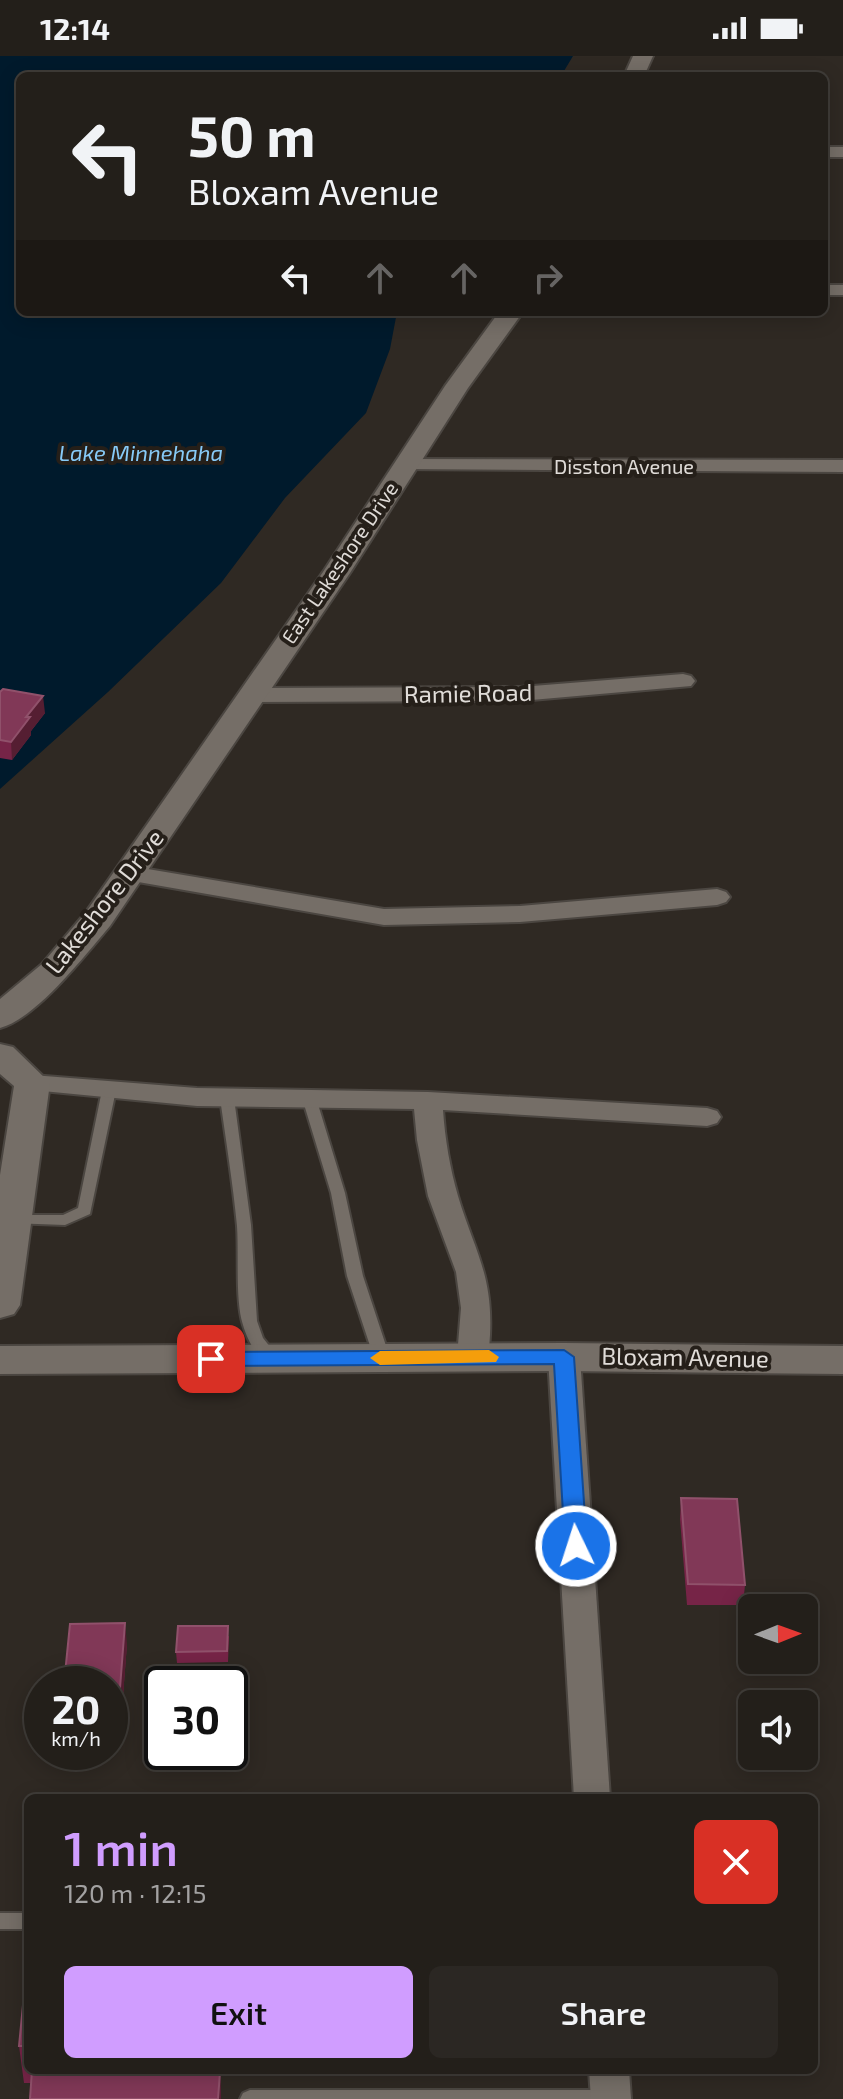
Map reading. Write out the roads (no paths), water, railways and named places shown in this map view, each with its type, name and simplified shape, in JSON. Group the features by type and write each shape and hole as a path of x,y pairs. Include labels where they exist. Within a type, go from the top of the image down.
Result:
{"street":[{"name":"East Lakeshore Drive","path":"172,816 405,465 508,316"},
{"name":"Disston Avenue","path":"405,465 843,466"},
{"name":"Ramie Road","path":"254,695 520,694 683,681"},
{"name":"Lakeshore Drive","path":"0,1017 54,971 172,816"},
{"path":"130,874 384,917 520,914 717,897"},
{"path":"0,1055 32,1083 109,1090 310,1101 428,1101 707,1117"},
{"path":"0,1305 32,1083"},
{"path":"428,1101 431,1140 443,1196 471,1272 476,1308 473,1357"},
{"name":"Bloxam Avenue","path":"0,1360 473,1357 843,1360"},
{"path":"564,1357 592,1794"},
{"path":"609,2074 611,2099"}],"lane":[{"path":"11,1221 65,1220 85,1211 109,1090"},
{"path":"227,1098 244,1225 249,1321 256,1340 271,1359"},
{"path":"310,1101 338,1193 355,1276 382,1358"},
{"path":"0,1921 24,1921"},
{"path":"250,2099 611,2099"}],"water":[{"name":"Lake Minnehaha","path":"0,56 573,56 563,72 16,72 16,316 396,316 390,349 366,413 285,498 221,583 108,692 0,789"}]}
